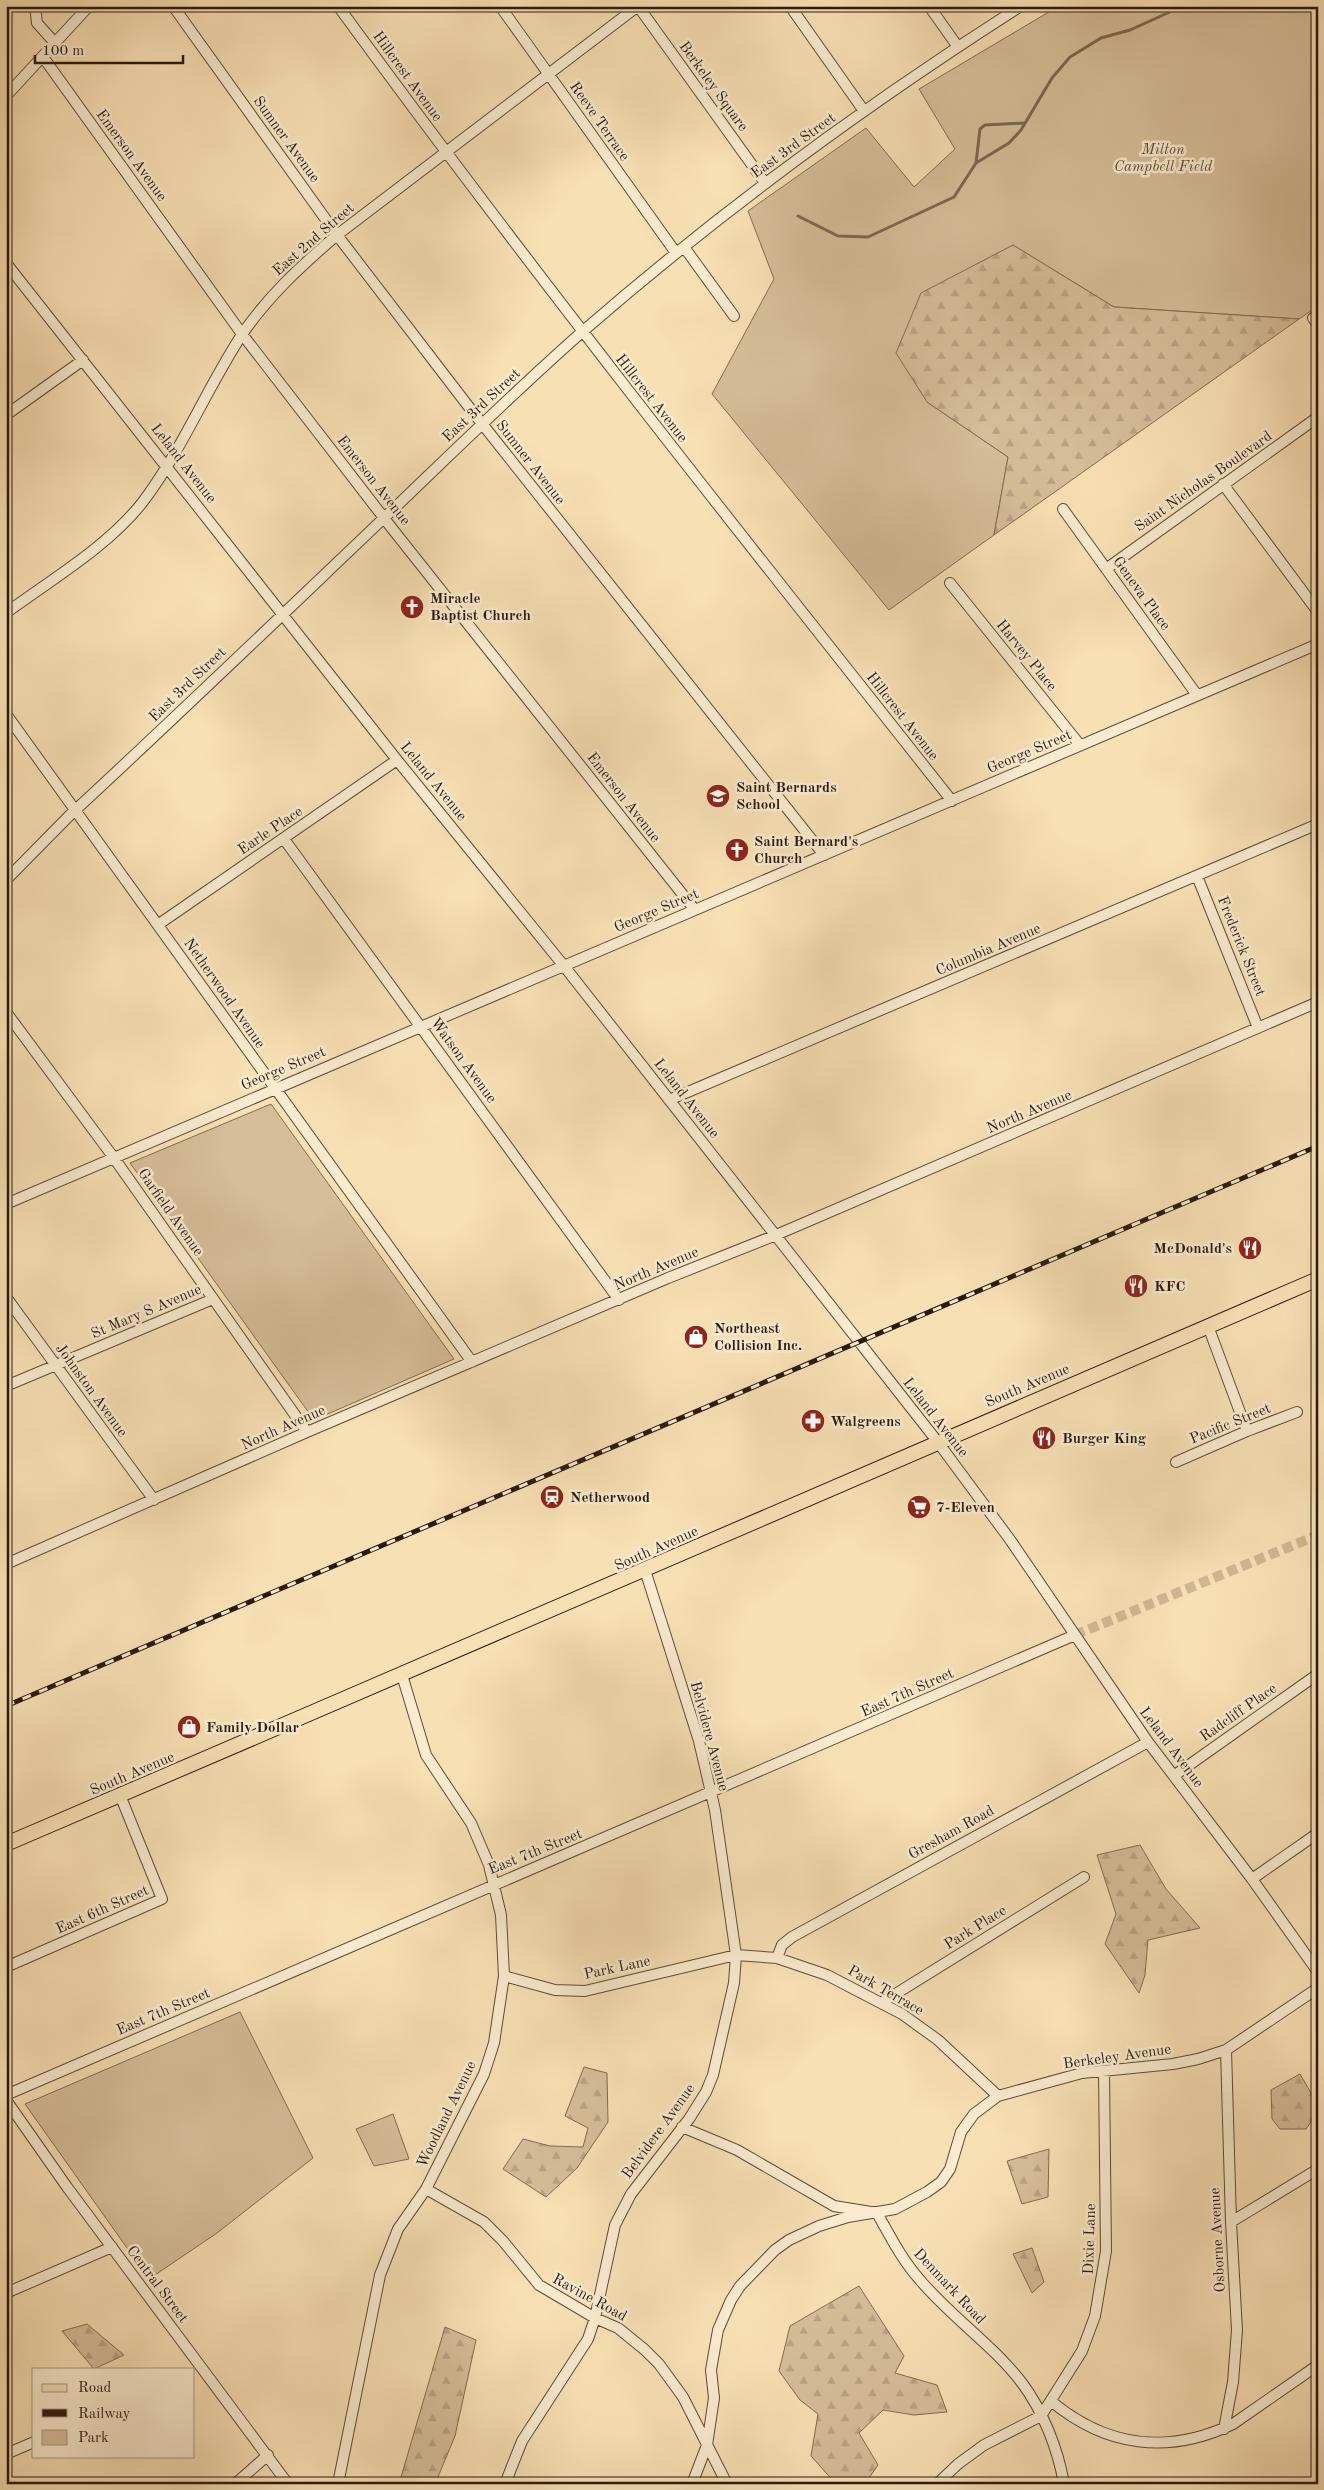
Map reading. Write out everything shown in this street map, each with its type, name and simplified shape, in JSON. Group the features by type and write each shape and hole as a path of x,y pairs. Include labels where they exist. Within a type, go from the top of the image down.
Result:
{"main road":[{"name":"South Avenue","path":"6,1844 645,1570 937,1441 1318,1279"}],"street":[{"path":"35,6 37,23 55,43"},
{"path":"6,96 89,6"},
{"name":"Sumner Avenue","path":"173,6 337,235 482,424 824,855"},
{"name":"Hillcrest Avenue","path":"338,6 445,153 582,332 952,801"},
{"name":"Reeve Terrace","path":"500,6 548,74 680,250"},
{"name":"East 2nd Street","path":"6,613 119,528 142,503 242,334 286,282 337,235 638,6"},
{"name":"Berkeley Square","path":"638,6 765,183"},
{"path":"790,6 864,111"},
{"path":"929,6 958,47"},
{"name":"East 3rd Street","path":"6,880 76,810 282,613 582,332 680,250 765,183 864,111 1021,6"},
{"name":"Emerson Avenue","path":"43,57 242,334 384,518 695,910"},
{"path":"680,250 734,316"},
{"name":"Leland Avenue","path":"6,263 398,760 564,966 937,1441 1011,1541 1148,1742 1175,1775 1252,1879 1318,1972"},
{"path":"6,414 83,360"},
{"name":"Saint Nicholas Boulevard","path":"1106,568 1318,417"},
{"path":"1224,484 1318,612"},
{"name":"Geneva Place","path":"1063,508 1197,695"},
{"name":"Harvey Place","path":"950,583 1080,746"},
{"name":"George Street","path":"6,1204 1318,644"},
{"name":"Netherwood Avenue","path":"6,714 159,924 274,1088 472,1362"},
{"name":"Earle Place","path":"159,924 398,760"},
{"name":"Columbia Avenue","path":"669,1100 1318,824"},
{"name":"Watson Avenue","path":"284,839 619,1300"},
{"name":"Frederick Street","path":"1197,876 1258,1028"},
{"name":"North Avenue","path":"6,1564 308,1432 619,1300 776,1236 1318,1002"},
{"name":"Garfield Avenue","path":"6,1012 114,1158 308,1432"},
{"name":"Johnston Avenue","path":"6,1297 154,1500"},
{"name":"St Mary S Avenue","path":"6,1386 214,1299"},
{"path":"1208,1326 1246,1431"},
{"name":"Pacific Street","path":"1176,1462 1246,1431 1297,1412"},
{"name":"Belvidere Avenue","path":"505,2484 507,2474 522,2441 588,2339 595,2318 615,2225 631,2194 706,2092 713,2075 728,2017 736,1955 715,1810 699,1741 645,1570"},
{"name":"East 7th Street","path":"6,2096 494,1884 711,1794 1075,1635"},
{"name":"Radcliff Place","path":"1175,1775 1318,1674"},
{"name":"Woodland Avenue","path":"338,2484 380,2275 398,2229 426,2189 484,2074 494,2043 504,1976 501,1915 484,1853 471,1823 426,1755 402,1675"},
{"name":"Gresham Road","path":"777,1958 782,1946 792,1937 1148,1742"},
{"name":"East 6th Street","path":"6,1967 162,1899 120,1795"},
{"path":"1252,1879 1318,1832"},
{"name":"Park Place","path":"881,2003 1084,1877"},
{"name":"Park Terrace","path":"736,1955 777,1958 827,1975 881,2003 938,2040 998,2096"},
{"name":"Park Lane","path":"504,1976 555,1990 585,1991 736,1955"},
{"name":"Berkeley Avenue","path":"692,2484 707,2445 714,2398 712,2370 714,2347 724,2315 740,2286 762,2260 796,2236 848,2217 895,2209 911,2202 941,2182 950,2169 961,2132 974,2114 998,2096 1062,2078 1173,2064 1198,2059 1226,2050 1318,1988"},
{"name":"Osborne Avenue","path":"1224,2429 1233,2382 1237,2330 1231,2222 1226,2050"},
{"name":"Dixie Lane","path":"937,2484 958,2464 984,2445 1041,2416 1082,2351 1095,2316 1103,2279 1106,2251 1104,2072"},
{"name":"Central Street","path":"6,2100 197,2367 288,2484"},
{"path":"682,2127 738,2150 834,2206 878,2213"},
{"path":"1231,2222 1318,2169"},
{"name":"Ravine Road","path":"426,2189 484,2222 539,2285 595,2318 618,2328 659,2364 683,2397 727,2484"},
{"name":"Denmark Road","path":"878,2213 902,2257 920,2281 1010,2370 1032,2398 1059,2462 1064,2484"},
{"path":"6,2293 112,2247"},
{"path":"1051,2401 1091,2428 1138,2442 1186,2441 1224,2429 1318,2365"},
{"path":"6,2454 32,2443"},
{"path":"236,2484 268,2456"}],"green space":[{"name":"Milton Campbell Field","path":"1059,6 1318,6 1318,306 1299,319 1114,307 1013,245 927,402 1008,457 994,535 889,610 712,394 774,279 748,211 866,128 914,187 955,149 919,89"},
{"path":"1013,245 1114,307 1299,319 994,535 1008,457 927,402 896,353 921,293"},
{"path":"271,1104 454,1359 314,1420 130,1163"},
{"path":"1140,1845 1166,1889 1200,1928 1148,1940 1145,1975 1139,1993 1105,1944 1116,1914 1097,1855"},
{"path":"240,2012 313,2158 217,2233 149,2279 25,2104"},
{"path":"584,2067 607,2073 608,2122 577,2168 546,2197 503,2169 523,2139 550,2146 583,2147 588,2128 565,2116"},
{"path":"1300,2074 1318,2105 1318,2112 1306,2129 1280,2129 1272,2119 1271,2090"},
{"path":"393,2114 409,2159 374,2166 356,2129"},
{"path":"1049,2149 1048,2197 1022,2204 1007,2161"},
{"path":"1032,2248 1044,2282 1032,2293 1013,2254"},
{"path":"859,2286 904,2356 895,2373 937,2385 947,2412 914,2415 883,2410 859,2433 878,2465 865,2484 836,2484 811,2456 818,2414 800,2400 779,2371 790,2326"},
{"path":"87,2324 124,2355 93,2368 62,2331"},
{"path":"445,2327 476,2340 455,2436 435,2484 399,2484"}],"waterway":[{"path":"798,216 838,236 868,237 954,197 976,163 1009,143 1021,130 1052,78 1070,57 1101,38 1130,30 1172,11 1176,6"},
{"path":"976,163 980,129 985,125 1024,123"}],"tunnel":[{"path":"1075,1635 1318,1535"}],"railway":[{"path":"6,1706 1318,1146"}],"place":[{"name":"Miracle Baptist Church","path":"412,607"},
{"name":"Saint Bernards School","path":"718,796"},
{"name":"Saint Bernard's Church","path":"737,850"},
{"name":"McDonald's","path":"1250,1248"},
{"name":"KFC","path":"1136,1286"},
{"name":"Northeast Collision Inc.","path":"696,1337"},
{"name":"Walgreens","path":"813,1421"},
{"name":"Burger King","path":"1044,1438"},
{"name":"Netherwood","path":"552,1497"},
{"name":"7-Eleven","path":"919,1507"},
{"name":"Family Dollar","path":"189,1727"}]}
